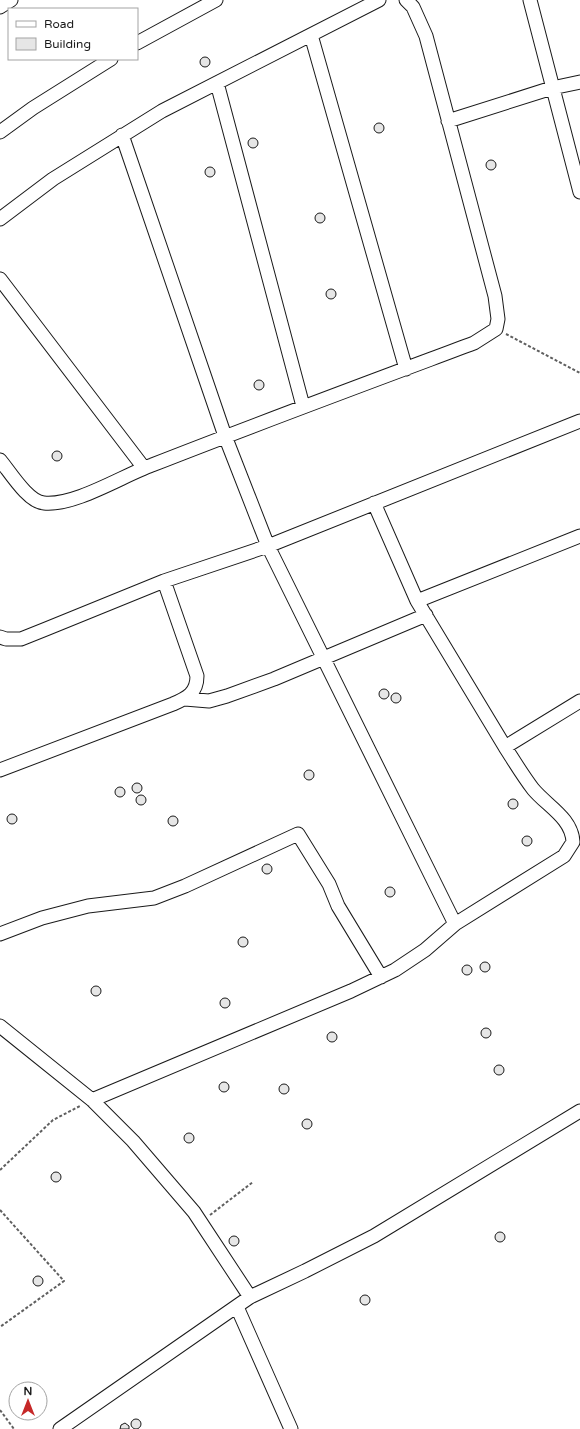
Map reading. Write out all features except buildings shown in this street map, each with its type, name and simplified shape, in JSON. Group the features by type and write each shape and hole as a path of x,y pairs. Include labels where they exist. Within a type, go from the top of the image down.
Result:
{"street":[{"path":"0,7 11,0"},
{"path":"138,42 216,0"},
{"path":"0,219 53,179 162,111 379,0"},
{"path":"0,460 23,490 33,499 42,503 74,499 144,468 225,436 474,343 496,329 498,319 495,296 426,36 413,7 406,0"},
{"path":"530,0 580,192"},
{"path":"311,35 406,369"},
{"path":"0,132 33,108 109,60"},
{"path":"448,121 552,88 580,82"},
{"path":"217,83 304,406"},
{"path":"122,135 225,436 268,546 322,658 455,924"},
{"path":"0,279 144,468"},
{"path":"0,637 6,639 21,639 164,581 268,546 580,421"},
{"path":"92,1100 351,992 395,970 424,950 455,924 564,856 574,842 569,826 560,814 532,788 505,747 417,601 374,503"},
{"path":"417,601 580,536"},
{"path":"0,770 185,699 195,690 197,676 164,581"},
{"path":"185,699 209,701 274,679 426,615"},
{"path":"505,747 580,701"},
{"path":"0,934 42,918 88,906 154,898 185,886 298,834 329,884 338,906 381,977"},
{"path":"0,1026 92,1100 133,1141 201,1222 250,1297"},
{"path":"60,1429 250,1297 305,1272 374,1236 580,1111"},
{"path":"237,1306 291,1429"}],"path":[{"path":"496,329 580,373"},
{"path":"0,1170 53,1120 92,1100"},
{"path":"201,1222 253,1182"},
{"path":"0,1210 64,1281 0,1327"},
{"path":"0,1410 14,1429"}]}
